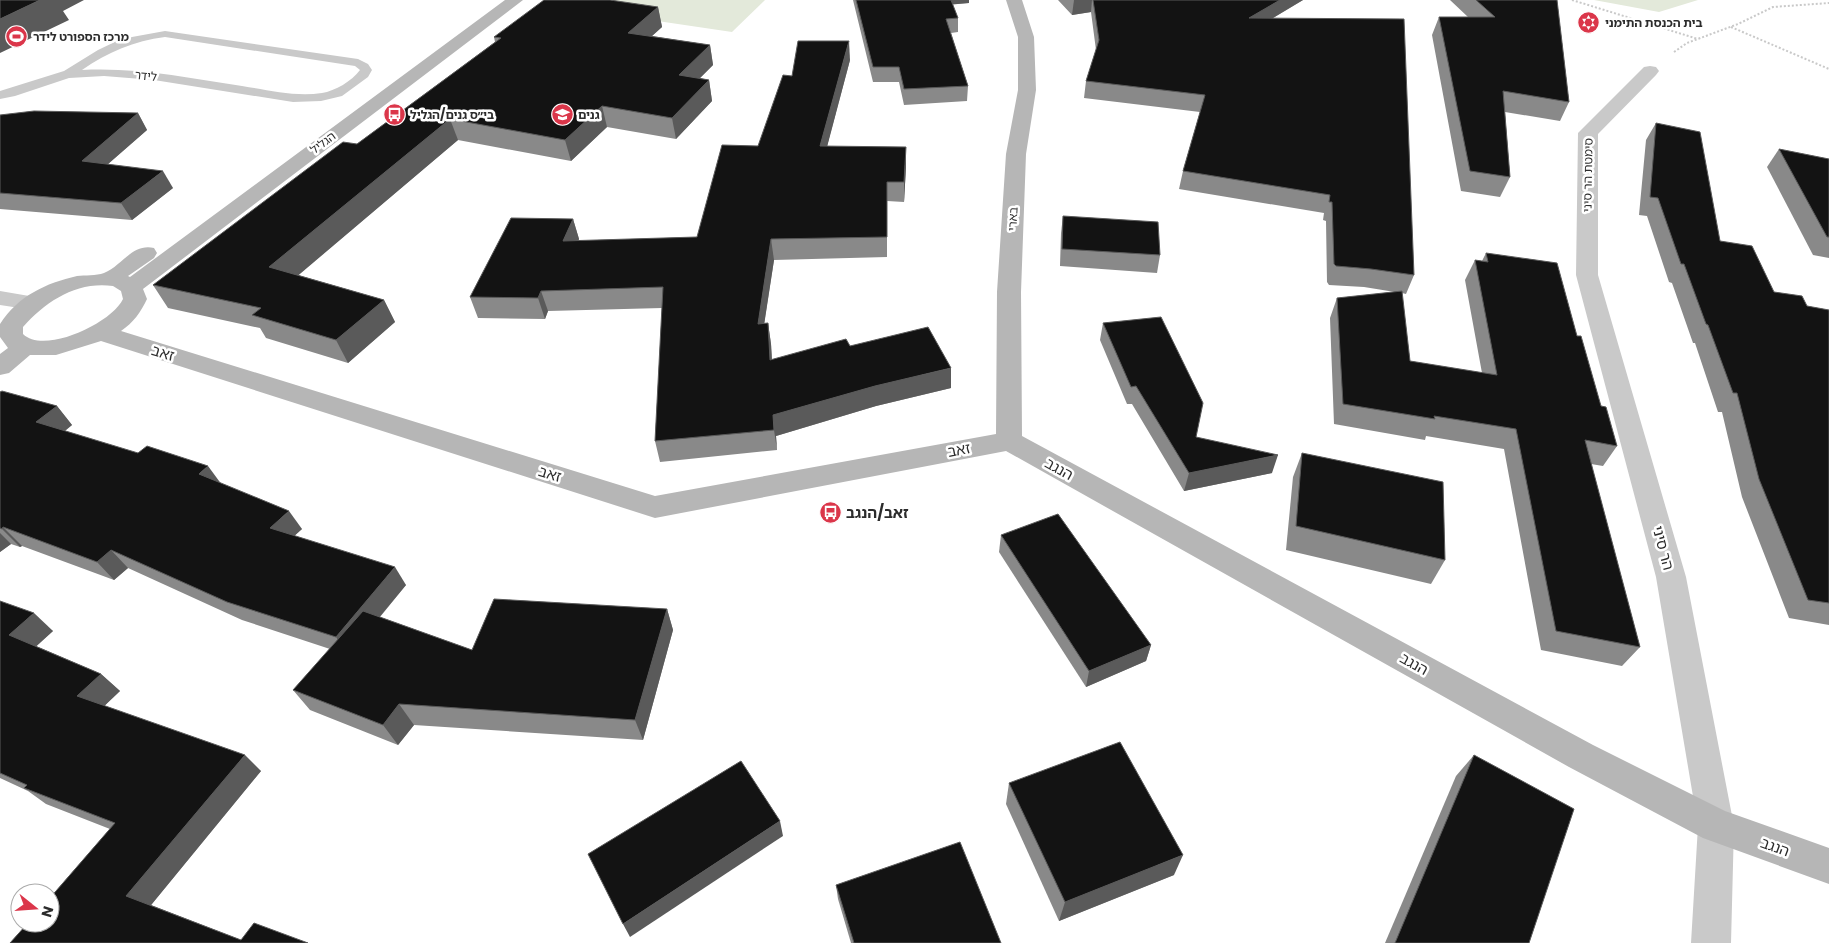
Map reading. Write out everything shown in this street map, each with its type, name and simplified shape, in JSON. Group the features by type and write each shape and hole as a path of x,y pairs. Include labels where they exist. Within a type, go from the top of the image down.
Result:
{"street":[{"name":"הגליל","path":"120,283 493,0"},
{"name":"הגליל","path":"120,283 515,0"},
{"name":"בארי","path":"1009,441 1008,292 1016,154 1027,90 1026,37 1014,0"},
{"name":"סימטת הר סיני","path":"1587,275 1588,133 1650,71"},
{"name":"הר סיני","path":"1587,275 1671,577 1716,826 1711,943"},
{"path":"82,281 120,283 135,299 130,310 118,322 101,333 66,345 44,348 19,344 11,335 11,325 41,296 61,287 82,281"},
{"path":"0,298 33,303"},
{"name":"זאב","path":"101,333 655,507 1009,441"},
{"path":"0,367 26,346"},
{"name":"הנגב","path":"1009,441 1581,756 1716,826 1829,866"}],"lane":[{"path":"68,74 93,56 113,46 147,35 165,34 358,63 366,70 364,74 352,83 331,96 294,98"},
{"name":"לידר","path":"0,95 68,74 104,72 154,76 294,98"}],"path":[{"path":"1572,0 1698,39"},
{"path":"1650,71 1687,43 1731,27 1773,8 1829,3"},
{"path":"1731,27 1829,69"}],"green space":[{"path":"563,0 765,0 732,32 556,6"},
{"path":"1594,0 1698,0 1659,12"}],"building":[{"path":"0,0 40,0 0,19"},
{"path":"544,0 610,0 658,7 628,33 710,45 679,75 709,80 672,118 602,106 565,140 450,119 269,267 384,300 336,340 252,315 261,308 153,285 343,142 357,144 501,38 494,37"},
{"path":"856,0 951,0 958,18 946,19 968,86 904,89 899,67 873,67"},
{"path":"1093,0 1280,0 1249,18 1404,19 1414,275 1336,266 1334,264 1332,202 1329,202 1330,195 1183,171 1205,95 1086,81 1099,40"},
{"path":"1476,0 1557,0 1569,102 1503,91 1510,177 1470,171 1439,17 1495,17"},
{"path":"798,41 849,41 820,146 906,147 904,182 887,182 887,237 771,239 758,324 768,323 770,360 846,339 850,346 928,327 951,368 875,386 773,415 774,430 655,441 663,287 541,291 538,298 470,297 511,218 573,219 563,241 697,237 722,145 758,146 783,75 792,76"},
{"path":"34,111 138,113 82,161 163,171 121,203 0,193 0,115"},
{"path":"1656,123 1700,132 1720,241 1752,246 1774,292 1802,296 1807,306 1829,310 1829,603 1808,600 1759,479 1737,393 1733,393 1684,264 1681,264 1658,198 1650,197"},
{"path":"1779,149 1829,159 1829,237 1827,237"},
{"path":"1063,216 1158,222 1160,255 1062,249"},
{"path":"1486,253 1557,263 1577,336 1581,336 1601,406 1606,407 1617,446 1585,440 1640,647 1556,631 1516,429 1434,416 1435,419 1343,404 1337,298 1402,291 1410,361 1497,375 1475,260 1488,262"},
{"path":"1161,317 1203,403 1196,437 1278,455 1189,473 1136,386 1131,387 1103,323"},
{"path":"0,392 57,406 36,422 138,453 147,446 208,466 199,474 289,511 270,528 395,567 336,637 227,602 111,550 97,562 3,527 2,529 0,528"},
{"path":"1302,453 1443,482 1445,560 1296,526"},
{"path":"1058,514 1151,645 1089,671 1001,535"},
{"path":"494,599 667,609 635,720 399,704 383,725 293,690 363,611 472,650"},
{"path":"0,601 34,613 9,635 101,674 77,696 245,755 126,896 241,940 254,923 308,943 10,943 19,933 60,933 60,886 115,823 24,788 27,785 0,773"},
{"path":"1120,742 1183,855 1065,902 1009,783"},
{"path":"1474,755 1574,809 1529,943 1395,943"},
{"path":"741,761 780,821 623,924 588,854"},
{"path":"960,842 1001,943 854,943 836,885"}],"place":[{"name":"בית הכנסת התימני","path":"1589,23"},
{"name":"מרכז הספורט לידר","path":"17,37"},
{"name":"בי״ס גנים/הגליל","path":"394,115"},
{"name":"גנים","path":"562,115"},
{"name":"זאב/הנגב","path":"830,513"}]}
